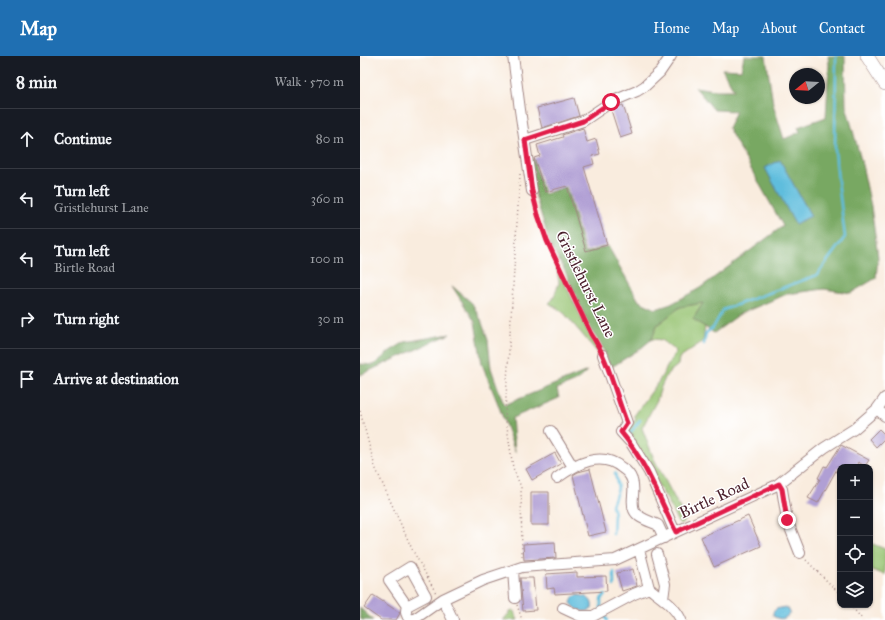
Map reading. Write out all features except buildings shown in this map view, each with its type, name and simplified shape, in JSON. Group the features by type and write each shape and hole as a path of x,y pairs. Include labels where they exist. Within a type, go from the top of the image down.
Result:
{"main road":[{"path":"867,56 885,84"}],"street":[{"path":"514,56 532,191"},
{"path":"525,140 583,121 611,102 637,91 645,86 660,72 671,56"},
{"name":"Gristlehurst Lane","path":"603,355 627,423 621,432 648,472 676,532"},
{"name":"Birtle Road","path":"411,620 442,600 483,580 517,569 615,560 664,538 779,484 824,448 854,429 876,409 885,398"},
{"path":"876,409 885,416"},
{"path":"551,431 573,467"},
{"path":"557,478 581,463 602,459 617,464 629,473 632,481 634,488 634,510 642,518 658,525 664,538"},
{"path":"779,484 782,489 787,520 800,553"},
{"path":"639,549 649,588 676,611 680,620"},
{"path":"657,554 664,584 663,599"},
{"path":"515,598 517,569"},
{"path":"563,608 580,616 596,617 634,594 649,588"},
{"path":"442,600 453,620"},
{"path":"407,606 407,616 411,620"}],"path":[{"path":"517,569 521,487 513,468 505,413 520,167"},
{"name":"Gristlehurst Lane","path":"532,191 547,241 591,334 603,355"},
{"path":"360,412 375,467 412,549 442,600"},
{"path":"800,553 837,591"},
{"path":"515,598 522,620"},
{"path":"853,608 863,620"}],"green space":[{"path":"744,56 766,56 773,104 784,139 800,132 798,127 826,117 829,65 828,56 845,56 846,105 861,160 871,206 878,257 876,278 851,293 824,289 787,294 740,314 714,333 693,319 703,303 680,307 657,325 652,339 640,349 610,368 602,346 591,330 565,271 550,244 534,191 530,160 533,159 544,194 566,187 585,253 608,246 639,301 656,309 671,304 700,288 783,226 728,128 736,111 714,110 695,87 714,90 734,90 722,69 741,70"},
{"path":"556,265 589,334 603,359 564,313 549,303 553,299 559,283"},
{"path":"452,286 472,303 481,320 488,340 491,368 504,405 587,371 576,381 557,389 559,398 512,418 515,452 482,364 475,322"},
{"path":"703,303 693,319 705,327 703,341 679,358 678,365 667,374 657,400 642,428 654,459 686,520 680,524 626,432 636,419 634,416 659,381 676,351 662,340 652,339 657,325 680,307"},
{"path":"450,334 360,375 360,364 374,365 390,351 405,342"},
{"path":"873,544 885,549 885,575 873,570"},
{"path":"360,608 373,620 362,620 360,618"},
{"path":"513,609 518,620 503,620"}],"water":[{"path":"780,160 811,216 795,224 765,168"},
{"path":"578,595 584,596 591,600 592,609 583,611 571,603 573,597"},
{"path":"785,607 789,609 790,613 786,617 780,619 773,616 773,612 776,609"}],"waterway":[{"path":"704,344 706,333 713,328 723,310 817,275 845,237 835,150 836,56"},
{"path":"628,436 640,420"},
{"path":"613,534 614,514 612,505 618,489 615,473"},
{"path":"614,572 614,586"},
{"path":"601,609 601,599 605,595"},
{"path":"603,614 607,620"}],"route":[{"path":"611,102 583,121 525,140 525,150 538,215 547,241 563,272 591,334 603,355 627,423 621,432 631,443 648,472 676,532 779,484 782,489 784,510 787,520"}]}
